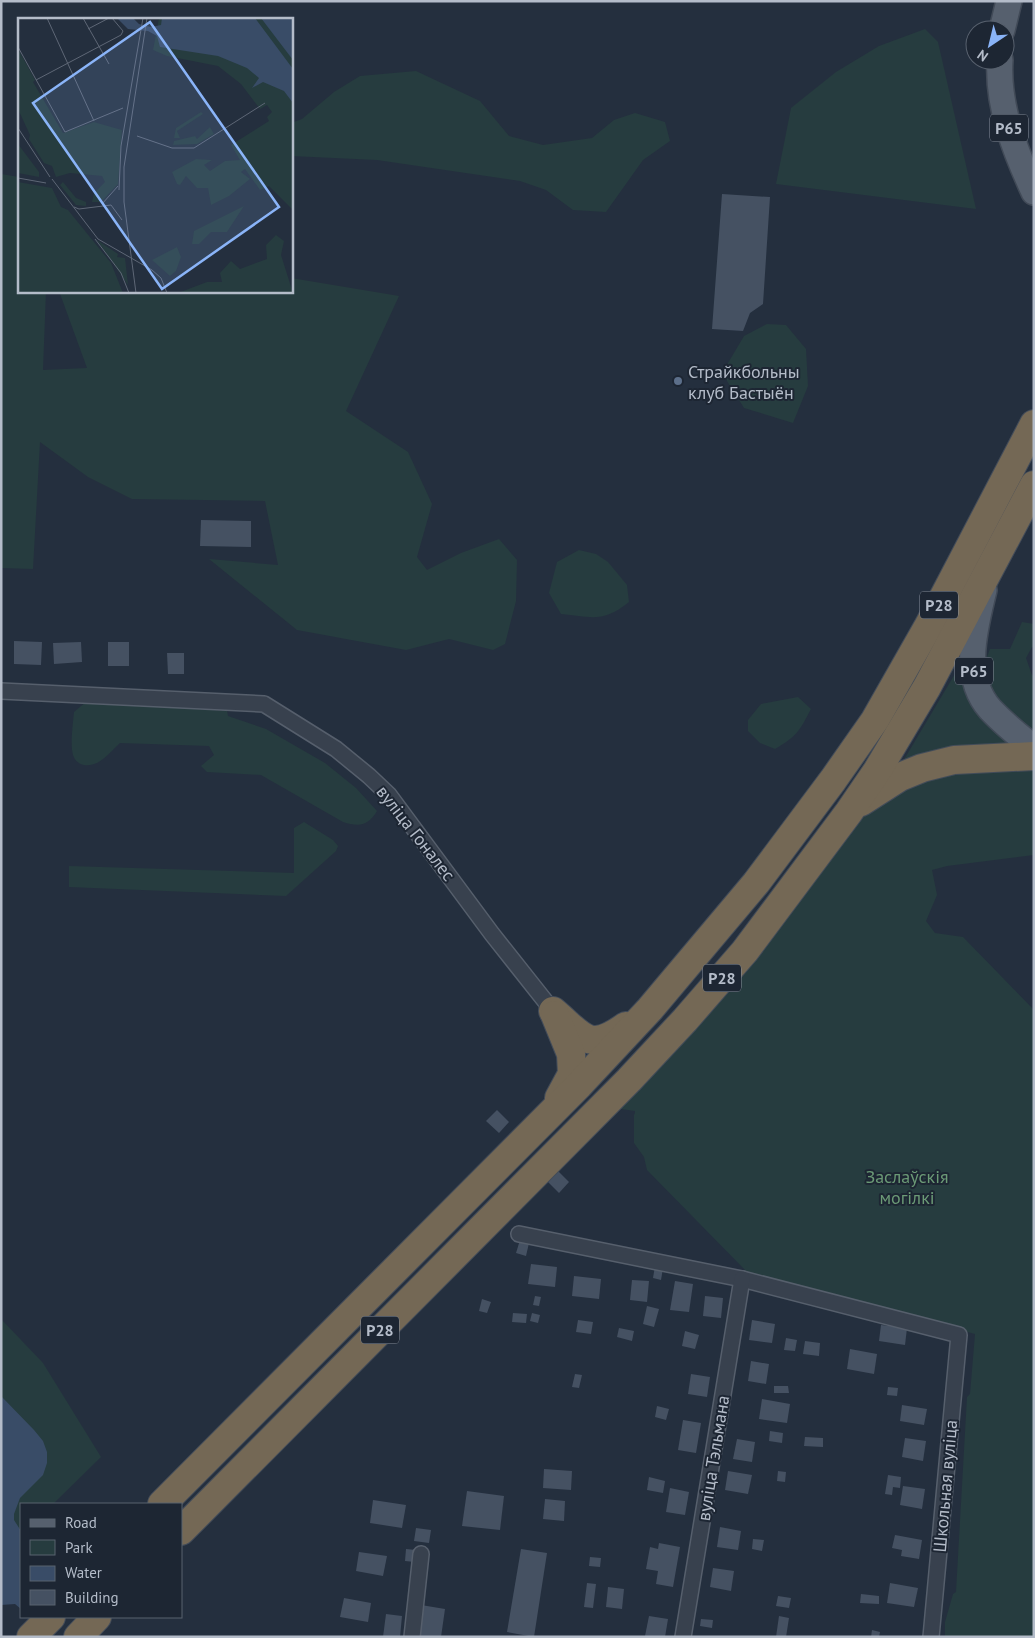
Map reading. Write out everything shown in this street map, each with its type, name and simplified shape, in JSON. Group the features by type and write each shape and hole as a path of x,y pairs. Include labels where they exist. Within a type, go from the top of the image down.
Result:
{"highway":[{"name":"Р28","path":"163,1503 650,1009 756,883 875,720 929,624 1034,424"},
{"name":"Р28","path":"182,1529 629,1080 685,1020 745,951 876,771 927,687 1034,485"},
{"path":"848,812 866,798 900,777 922,768 954,760 1034,756"},
{"path":"553,1011 584,1038 596,1042 611,1037 650,1009"},
{"path":"550,1112 572,1074 571,1054 553,1011"},
{"path":"31,1637 50,1618"},
{"path":"78,1637 96,1618"}],"main road":[{"path":"1004,20 1009,1"},
{"name":"Р65","path":"999,70 1003,105 1018,157 1034,192"},
{"name":"Р65","path":"988,573 974,633 972,654 978,690 989,708 1034,748"}],"street":[{"name":"вуліца Гоналес","path":"1,691 264,704 336,749 389,795 492,934 553,1011"},
{"path":"520,1234 742,1279"},
{"name":"Школьная вуліца","path":"742,1279 959,1335 931,1637"},
{"name":"вуліца Тэльмана","path":"683,1637 742,1279"},
{"path":"412,1637 421,1554"}],"green space":[{"path":"925,29 938,42 976,209 776,184 791,108 836,72 879,46"},
{"path":"416,71 480,101 509,136 543,145 592,138 614,120 635,113 665,122 670,141 643,160 606,212 573,210 546,190 520,181 377,160 292,156 292,123 302,119 334,92 360,76"},
{"path":"1,174 18,177 18,292 46,292 43,370 87,368 59,292 292,292 292,278 399,296 346,411 408,452 432,504 417,557 427,570 461,553 499,539 517,560 516,601 505,644 493,650 449,639 406,650 297,630 209,559 278,565 265,501 132,499 88,477 40,442 33,569 1,568"},
{"path":"767,324 786,325 806,349 808,386 793,423 744,408 727,381 725,368 744,336"},
{"path":"579,550 596,554 608,562 627,585 629,602 620,609 604,616 589,617 561,614 549,593 557,562"},
{"path":"1022,622 1034,624 1034,648 1032,647 1026,658 1034,676 1034,737 996,703 982,670 990,649 1010,649"},
{"path":"962,662 1025,748 896,773"},
{"path":"798,697 811,709 793,737 775,749 760,743 748,731 748,720 761,704"},
{"path":"87,701 227,711 228,716 266,729 325,763 356,788 377,811 370,820 363,824 349,824 261,775 207,772 201,766 214,755 209,746 120,743 100,762 82,765 76,761 73,755 72,728 74,712"},
{"name":"Заслаўскія могілкі","path":"969,767 1034,770 1034,855 947,866 932,870 937,895 926,921 935,933 963,937 1034,1010 1034,1637 945,1637 945,1622 953,1594 956,1592 967,1397 970,1394 975,1334 747,1272 647,1170 644,1157 634,1143 635,1111 614,1108 880,794"},
{"path":"304,822 333,840 338,846 336,851 286,896 69,887 69,866 294,873 294,828"},
{"path":"1,1319 43,1363 101,1457 54,1503 20,1503 20,1531 1,1547"}],"water":[{"path":"1,1396 43,1441 47,1452 47,1463 43,1475 20,1498 14,1514 14,1520 20,1529 20,1608 15,1604 1,1605"}],"pier":[{"path":"29,1618 77,1618 93,1633 89,1637 45,1637"}],"building":[{"path":"722,194 770,197 763,304 750,313 743,331 712,329"},
{"path":"201,520 251,521 251,547 200,546"},
{"path":"14,641 42,642 41,665 14,664"},
{"path":"81,642 82,662 54,664 53,643"},
{"path":"108,642 129,642 129,666 108,666"},
{"path":"167,653 184,653 184,674 168,674"},
{"path":"497,1110 509,1122 499,1133 486,1121"},
{"path":"557,1170 569,1182 559,1193 547,1181"},
{"path":"520,1240 529,1243 526,1256 516,1253"},
{"path":"531,1264 557,1267 555,1287 528,1284"},
{"path":"655,1266 663,1268 661,1280 653,1278"},
{"path":"574,1276 601,1279 599,1299 572,1296"},
{"path":"632,1280 649,1281 647,1302 630,1300"},
{"path":"675,1281 693,1284 689,1312 670,1310"},
{"path":"535,1296 541,1297 539,1306 533,1305"},
{"path":"705,1296 723,1298 721,1318 703,1316"},
{"path":"482,1299 491,1302 487,1313 479,1311"},
{"path":"647,1306 659,1309 654,1327 643,1324"},
{"path":"513,1313 527,1314 526,1323 512,1322"},
{"path":"532,1313 540,1315 538,1323 530,1321"},
{"path":"578,1320 593,1322 591,1334 576,1332"},
{"path":"752,1320 775,1324 772,1343 749,1340"},
{"path":"881,1325 907,1328 905,1345 879,1341"},
{"path":"619,1328 634,1331 632,1341 617,1337"},
{"path":"685,1331 699,1335 695,1349 682,1346"},
{"path":"786,1338 797,1340 795,1351 784,1350"},
{"path":"805,1341 820,1343 819,1356 803,1354"},
{"path":"850,1349 877,1354 874,1374 847,1369"},
{"path":"751,1361 769,1364 766,1384 748,1381"},
{"path":"575,1374 582,1375 579,1388 572,1387"},
{"path":"691,1374 710,1377 707,1397 688,1394"},
{"path":"774,1386 788,1386 789,1393 774,1393"},
{"path":"888,1387 898,1388 897,1396 887,1395"},
{"path":"762,1399 790,1404 787,1423 759,1419"},
{"path":"902,1405 927,1409 924,1425 900,1421"},
{"path":"657,1406 669,1409 666,1420 655,1417"},
{"path":"683,1420 701,1423 696,1453 678,1450"},
{"path":"770,1431 783,1433 782,1443 769,1441"},
{"path":"805,1437 823,1438 823,1447 804,1446"},
{"path":"905,1438 926,1441 923,1461 902,1457"},
{"path":"737,1439 755,1442 752,1462 733,1459"},
{"path":"544,1469 572,1471 571,1490 543,1488"},
{"path":"728,1471 752,1475 748,1494 725,1490"},
{"path":"778,1471 786,1472 785,1482 777,1481"},
{"path":"888,1475 901,1477 900,1488 893,1487 892,1495 885,1494"},
{"path":"649,1477 665,1481 663,1493 647,1490"},
{"path":"903,1486 925,1489 922,1509 900,1505"},
{"path":"670,1488 689,1492 685,1515 666,1512"},
{"path":"467,1491 504,1496 500,1530 462,1526"},
{"path":"545,1499 565,1501 564,1521 543,1519"},
{"path":"373,1500 406,1505 402,1528 370,1523"},
{"path":"720,1527 741,1531 738,1550 717,1547"},
{"path":"416,1528 431,1530 429,1543 414,1541"},
{"path":"895,1535 922,1540 919,1559 901,1556 902,1550 892,1548"},
{"path":"753,1539 764,1540 762,1551 752,1549"},
{"path":"659,1543 680,1547 673,1587 656,1584 658,1571 646,1569 650,1547 658,1549"},
{"path":"406,1549 416,1550 415,1562 405,1561"},
{"path":"521,1549 547,1553 534,1637 507,1632"},
{"path":"359,1552 387,1556 383,1576 356,1571"},
{"path":"590,1557 601,1558 600,1567 589,1566"},
{"path":"713,1568 734,1571 731,1591 710,1587"},
{"path":"587,1583 596,1584 593,1608 584,1607"},
{"path":"890,1583 918,1588 914,1607 887,1603"},
{"path":"608,1587 624,1589 622,1609 606,1607"},
{"path":"861,1594 879,1596 879,1604 860,1603"},
{"path":"778,1596 791,1598 789,1608 776,1606"},
{"path":"344,1598 371,1603 368,1622 340,1617"},
{"path":"421,1605 445,1609 441,1637 417,1637"},
{"path":"386,1614 402,1616 400,1637 383,1637"},
{"path":"649,1616 668,1619 665,1637 645,1636"},
{"path":"779,1616 789,1618 786,1637 776,1637"},
{"path":"701,1619 713,1620 712,1628 700,1626"},
{"path":"872,1630 880,1632 879,1637 871,1637"}],"place":[{"name":"Страйкбольны клуб Бастыён","path":"678,381"}]}
